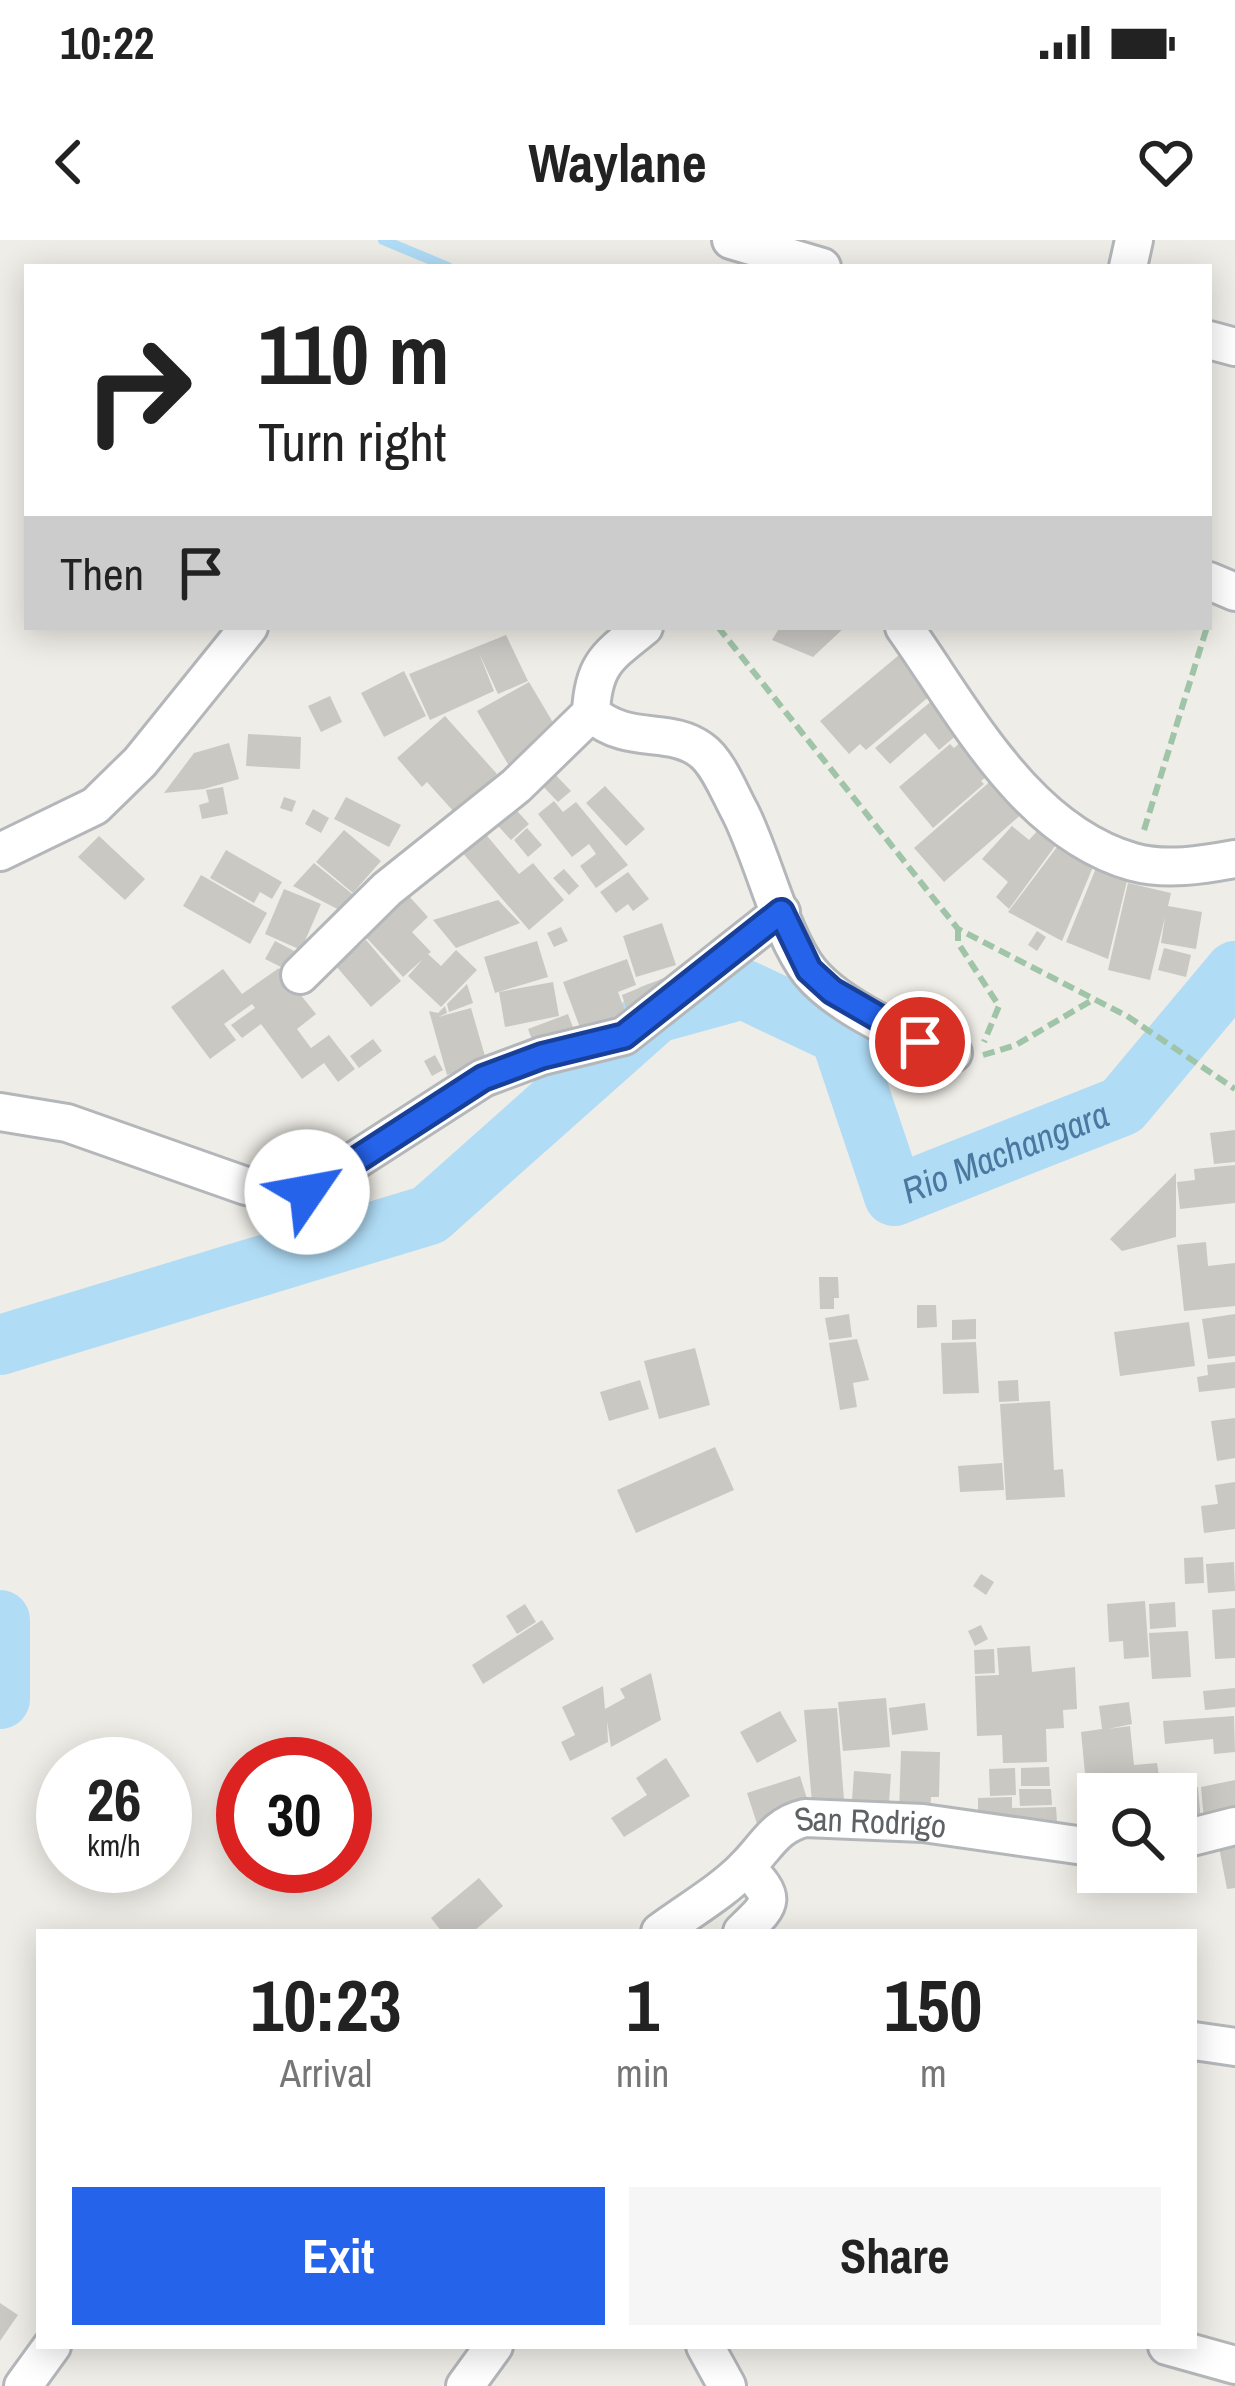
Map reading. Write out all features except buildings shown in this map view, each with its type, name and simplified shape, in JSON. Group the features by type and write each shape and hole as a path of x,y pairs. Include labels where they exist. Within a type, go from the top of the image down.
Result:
{"street":[{"path":"731,240 812,264"},
{"path":"0,852 95,806 140,762 247,630"},
{"path":"300,975 387,889 516,786 591,713 592,686 602,660 640,630"},
{"path":"906,630 1024,796 1071,832 1134,862 1195,867 1235,859"},
{"path":"591,713 607,728 669,738 702,750 749,830 809,970 832,991 920,1042 952,1053"},
{"path":"0,1112 68,1123 246,1186 307,1192 483,1078 542,1056 624,1036 781,912"},
{"name":"San Rodrigo","path":"745,1929 768,1907 769,1900 767,1889 746,1868 788,1822 923,1823 1077,1845"},
{"path":"1197,1835 1235,1826"},
{"path":"664,1929 746,1868"},
{"path":"1197,2042 1235,2048"},
{"path":"23,2386 50,2349"},
{"path":"465,2386 492,2349"},
{"path":"707,2349 727,2386"},
{"path":"1178,2349 1235,2365"}],"path":[{"path":"720,630 958,929 1127,1016 1235,1089"},
{"path":"1134,862 1207,630"},
{"path":"958,929 958,943 999,1006 974,1057 1016,1046 1094,999"}],"waterway":[{"path":"383,240 441,264"},
{"name":"Rio Machangara","path":"0,1345 429,1215 656,1013 743,989 840,1035 894,1196 1122,1106 1235,971"},
{"name":"Rio Machangara","path":"0,1620 0,1699"}],"route":[{"path":"307,1192 483,1078 542,1056 624,1036 781,912 809,970 832,991 920,1042"}]}
